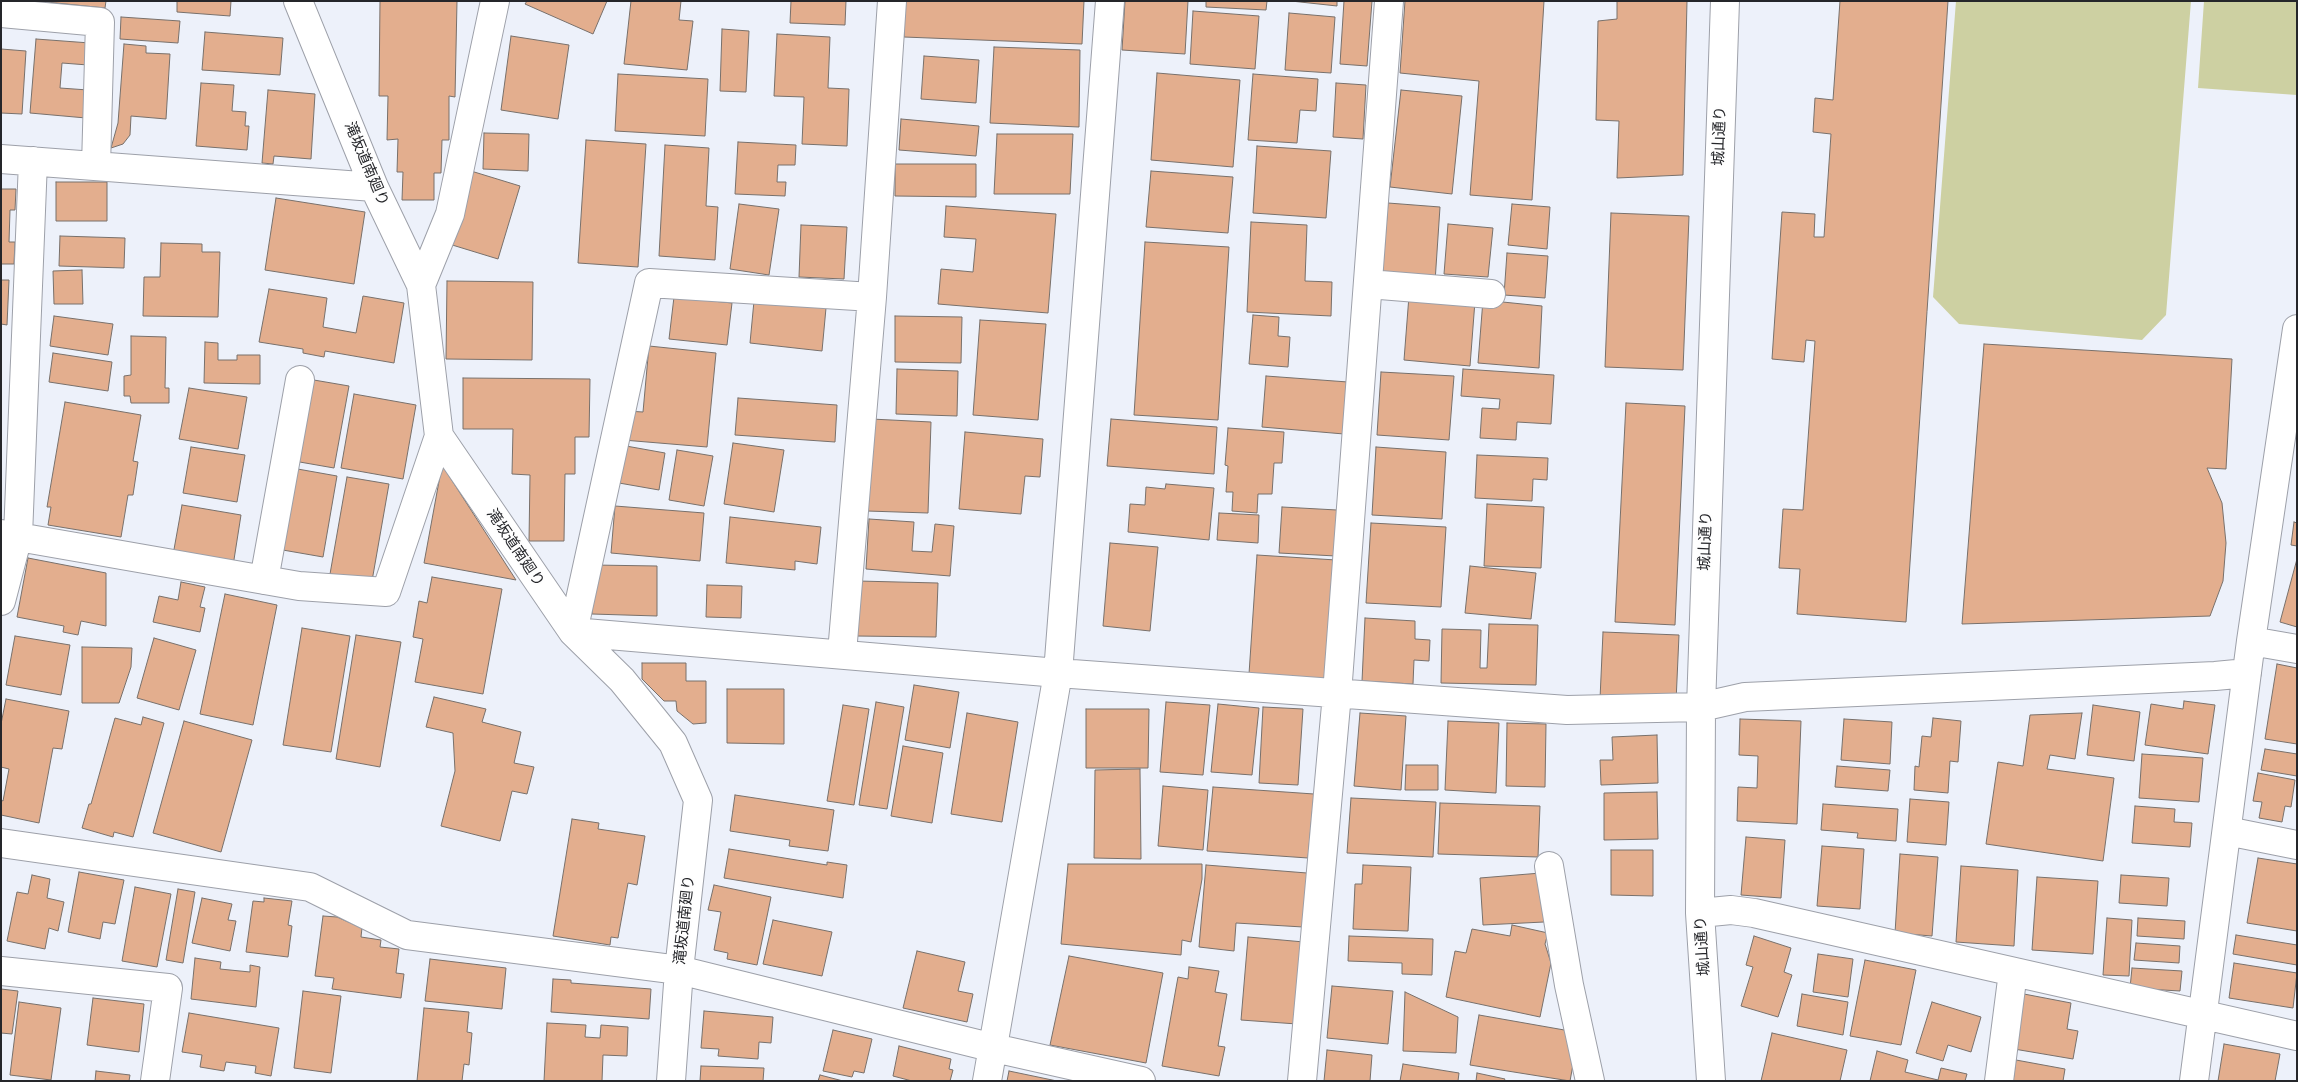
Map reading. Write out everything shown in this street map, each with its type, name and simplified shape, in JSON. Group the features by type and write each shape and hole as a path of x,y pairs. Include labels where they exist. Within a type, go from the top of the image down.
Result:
{"street":[{"name":"滝坂道南廻り","path":"298,1 374,187 421,284 439,436 573,632 622,680 673,743 698,800 679,970 671,1081"},
{"path":"421,284 450,214 495,1"},
{"path":"842,653 872,297 892,1"},
{"path":"987,1081 1058,673 1110,1"},
{"path":"1302,1081 1337,694 1389,1"},
{"name":"城山通り","path":"1712,1081 1700,913 1701,707 1725,1"},
{"path":"1,12 100,22 96,166"},
{"path":"1,159 374,187"},
{"path":"1,601 10,535 33,161"},
{"path":"872,297 649,283 573,632 842,653 1058,673 1567,710 1701,707 1745,697 2215,676 2247,672"},
{"path":"1368,284 1491,294"},
{"path":"2194,1081 2251,641 2297,329"},
{"path":"264,580 300,380"},
{"path":"10,535 299,586 386,592 439,436"},
{"path":"2251,641 2297,649"},
{"path":"2227,831 2297,845"},
{"path":"1,843 310,887 407,935 679,970 994,1048 1141,1081"},
{"path":"1549,866 1569,984 1590,1081"},
{"path":"1700,913 1731,910 1754,914 2297,1036"},
{"path":"1,971 168,988 155,1081"},
{"path":"1998,1081 2013,972"}],"green space":[{"path":"1956,1 2191,1 2166,315 2142,340 1959,324 1933,297"},
{"path":"2204,1 2297,1 2297,95 2198,88"}],"building":[{"path":"37,1 106,1 105,8"},
{"path":"177,1 231,1 230,16 177,12"},
{"path":"380,1 457,1 455,97 449,96 449,140 442,140 441,173 434,173 434,200 402,200 403,172 397,172 398,139 387,140 388,96 379,96"},
{"path":"527,1 607,1 593,34 525,4"},
{"path":"631,1 681,1 679,20 693,21 687,70 624,64"},
{"path":"791,1 846,1 845,25 790,23"},
{"path":"905,1 1084,1 1082,44 904,37"},
{"path":"1125,1 1188,1 1185,54 1122,50"},
{"path":"1206,1 1267,1 1266,10 1206,7"},
{"path":"1291,1 1337,1 1337,6"},
{"path":"1344,1 1372,1 1367,66 1340,64"},
{"path":"1405,1 1544,1 1532,200 1470,195 1479,81 1400,73"},
{"path":"1617,1 1687,1 1683,175 1617,178 1619,121 1596,120 1598,21 1617,19"},
{"path":"1840,1 1948,1 1906,622 1797,614 1800,569 1779,568 1783,509 1803,510 1815,341 1806,340 1804,362 1772,359 1782,212 1815,214 1814,237 1824,237 1831,134 1813,132 1815,98 1833,100"},
{"path":"1193,11 1259,16 1255,69 1190,64"},
{"path":"1289,13 1335,17 1331,73 1285,70"},
{"path":"121,17 180,21 178,43 120,39"},
{"path":"722,29 749,31 746,92 720,91"},
{"path":"205,32 283,38 280,75 202,70"},
{"path":"777,34 830,37 828,88 849,89 847,146 802,144 804,97 774,96"},
{"path":"511,36 569,45 558,119 501,110"},
{"path":"36,39 90,43 88,65 62,63 60,88 88,90 86,118 30,113"},
{"path":"124,44 146,46 146,53 170,54 166,119 131,116 130,135 123,144 111,148 118,123"},
{"path":"994,47 1080,50 1079,127 990,123"},
{"path":"1,49 26,51 22,114 1,113"},
{"path":"924,56 979,60 976,103 921,99"},
{"path":"1157,73 1240,80 1233,167 1151,160"},
{"path":"618,74 708,79 705,136 615,131"},
{"path":"1253,74 1318,79 1316,111 1300,110 1297,143 1248,140"},
{"path":"201,83 234,85 232,111 246,112 245,126 249,126 247,150 196,146"},
{"path":"1336,83 1366,85 1363,139 1333,137"},
{"path":"268,90 315,94 311,159 274,156 273,164 262,163"},
{"path":"1401,90 1462,96 1452,194 1390,187"},
{"path":"901,119 979,126 976,156 899,150"},
{"path":"484,133 529,134 528,171 483,169"},
{"path":"997,134 1073,134 1070,194 994,194"},
{"path":"586,140 646,144 638,267 578,263"},
{"path":"738,142 796,145 795,165 778,165 777,182 786,182 785,196 735,194"},
{"path":"665,145 709,148 706,206 718,207 715,260 659,256"},
{"path":"1257,146 1331,151 1326,218 1253,213"},
{"path":"895,164 976,164 976,197 895,196"},
{"path":"471,171 520,186 498,259 449,244"},
{"path":"1151,171 1233,177 1228,233 1146,227"},
{"path":"56,182 107,182 107,221 56,221"},
{"path":"1,189 16,189 15,210 10,210 9,242 15,242 14,264 1,264"},
{"path":"276,198 365,212 354,284 265,270"},
{"path":"1388,203 1440,207 1435,282 1382,278"},
{"path":"739,204 779,209 769,275 730,269"},
{"path":"1512,204 1550,207 1547,249 1508,245"},
{"path":"946,206 1056,214 1048,313 938,304 941,269 973,272 976,239 944,237"},
{"path":"1611,213 1689,216 1683,370 1605,367"},
{"path":"1251,222 1307,225 1305,281 1332,282 1331,316 1247,312"},
{"path":"1448,224 1493,228 1488,277 1444,274"},
{"path":"801,225 847,227 844,279 799,277"},
{"path":"60,236 125,238 124,268 59,266"},
{"path":"1145,242 1229,247 1218,420 1134,415"},
{"path":"161,243 202,244 202,252 220,252 218,317 143,316 144,277 160,277"},
{"path":"1507,253 1548,256 1545,298 1504,295"},
{"path":"82,270 83,304 54,304 53,271"},
{"path":"1,280 9,280 7,325 1,324"},
{"path":"447,281 533,282 532,360 446,359"},
{"path":"269,289 327,298 323,327 356,333 363,296 404,303 394,363 325,351 324,357 303,353 303,349 259,342"},
{"path":"1409,296 1475,301 1470,366 1404,360"},
{"path":"674,297 732,303 727,345 669,339"},
{"path":"1483,300 1542,306 1539,368 1478,363"},
{"path":"754,301 826,308 822,351 750,343"},
{"path":"1253,315 1279,317 1278,336 1290,337 1288,367 1249,364"},
{"path":"54,316 113,324 108,355 50,346"},
{"path":"895,316 962,317 961,363 895,362"},
{"path":"980,320 1046,324 1038,420 973,415"},
{"path":"131,336 166,337 165,388 169,388 169,403 131,403 130,396 124,396 124,376 131,375"},
{"path":"205,342 218,343 218,360 237,360 237,355 260,355 260,384 204,383"},
{"path":"1984,344 2232,359 2226,469 2207,468 2222,503 2226,543 2223,581 2210,616 1962,624"},
{"path":"649,346 716,353 707,447 623,440 626,411 643,412"},
{"path":"53,353 112,362 108,391 49,382"},
{"path":"897,369 958,371 957,416 896,414"},
{"path":"1463,369 1554,375 1551,424 1517,422 1516,440 1480,438 1482,408 1499,409 1500,399 1461,396"},
{"path":"1381,372 1454,376 1449,440 1377,435"},
{"path":"1266,376 1348,382 1344,434 1262,427"},
{"path":"463,378 590,379 589,437 575,437 575,474 565,474 564,541 529,541 530,475 512,474 513,429 463,429"},
{"path":"308,379 349,386 334,468 294,461"},
{"path":"189,388 247,397 238,449 179,439"},
{"path":"354,394 416,405 403,479 341,468"},
{"path":"738,398 837,405 835,442 735,435"},
{"path":"65,402 141,415 133,461 138,462 133,495 128,495 121,537 48,525 51,507 47,507"},
{"path":"1626,403 1685,406 1675,625 1615,622"},
{"path":"871,419 931,422 928,513 867,511"},
{"path":"1111,419 1217,427 1214,474 1107,466"},
{"path":"1228,428 1284,432 1282,463 1274,463 1272,494 1258,494 1257,513 1232,511 1233,492 1226,492 1228,466 1225,465"},
{"path":"965,432 1043,439 1040,477 1025,476 1021,514 959,509"},
{"path":"733,443 784,450 774,512 724,504"},
{"path":"626,446 665,453 659,490 619,483"},
{"path":"191,447 245,455 237,502 183,493"},
{"path":"1376,447 1446,452 1442,519 1372,515"},
{"path":"677,450 713,456 704,506 669,500"},
{"path":"1477,455 1548,458 1547,480 1533,479 1532,501 1475,498"},
{"path":"442,465 516,580 424,563"},
{"path":"292,468 337,476 323,557 277,549"},
{"path":"347,477 389,484 372,581 330,574"},
{"path":"1166,484 1214,488 1209,540 1128,532 1130,504 1145,505 1146,487 1165,489"},
{"path":"1487,504 1544,507 1541,568 1484,566"},
{"path":"182,505 241,515 233,566 173,555"},
{"path":"615,506 704,513 700,561 611,553"},
{"path":"1282,507 1337,510 1336,556 1279,553"},
{"path":"1219,513 1259,515 1258,543 1217,540"},
{"path":"730,517 821,527 817,564 795,561 795,570 726,563"},
{"path":"869,519 914,522 912,551 932,552 935,524 954,526 950,576 866,569"},
{"path":"2294,522 2297,523 2297,546 2291,545"},
{"path":"1371,523 1446,527 1441,607 1366,603"},
{"path":"1110,543 1158,547 1150,631 1103,626"},
{"path":"1257,555 1336,560 1327,679 1249,674"},
{"path":"28,558 106,573 106,626 81,621 78,635 63,632 64,626 17,617"},
{"path":"2297,559 2297,627 2280,622"},
{"path":"593,565 657,566 657,616 592,614"},
{"path":"1470,566 1536,573 1531,619 1465,613"},
{"path":"432,577 502,589 483,694 415,682 423,639 413,637 419,601 427,603"},
{"path":"858,581 938,583 936,637 856,636"},
{"path":"181,582 205,587 200,607 205,608 200,632 153,622 159,596 178,600"},
{"path":"707,585 742,586 741,618 706,617"},
{"path":"225,594 277,605 253,725 200,714"},
{"path":"1365,618 1415,621 1415,639 1430,640 1429,661 1414,660 1413,684 1362,681"},
{"path":"1489,624 1538,625 1536,685 1441,683 1442,629 1481,630 1480,668 1487,668"},
{"path":"302,628 350,636 331,752 283,745"},
{"path":"1603,632 1679,635 1676,702 1600,699"},
{"path":"356,635 401,642 380,767 336,759"},
{"path":"15,636 70,645 61,695 6,685"},
{"path":"154,638 196,650 179,710 137,698"},
{"path":"82,647 132,648 131,667 119,703 82,703"},
{"path":"642,663 686,663 686,681 706,681 706,723 693,724 677,711 676,701 664,701 642,679"},
{"path":"2277,664 2297,668 2297,744 2265,739"},
{"path":"914,685 959,692 950,748 905,740"},
{"path":"727,689 784,689 784,744 727,743"},
{"path":"434,697 486,709 482,722 521,732 514,763 534,767 527,794 512,791 500,841 441,826 455,771 453,733 426,727"},
{"path":"6,699 69,711 62,749 53,748 39,823 1,815 1,800 3,801 9,769 1,767 1,724"},
{"path":"2184,701 2215,705 2208,754 2145,745 2151,704 2183,709"},
{"path":"876,702 904,707 887,809 859,805"},
{"path":"1166,702 1210,705 1203,775 1160,772"},
{"path":"1218,704 1259,708 1252,775 1211,772"},
{"path":"843,705 869,709 854,805 827,801"},
{"path":"2093,705 2140,712 2134,761 2087,755"},
{"path":"1263,707 1303,709 1298,785 1259,783"},
{"path":"1086,709 1149,709 1148,768 1086,768"},
{"path":"967,713 1018,722 1002,822 951,814"},
{"path":"1360,713 1406,716 1401,790 1354,786"},
{"path":"2082,713 2075,759 2050,755 2047,769 2114,778 2103,861 1986,844 1998,762 2023,766 2030,715"},
{"path":"143,717 164,723 133,837 114,832 113,837 82,828 89,804 91,804 115,718 141,725"},
{"path":"1933,718 1961,721 1958,762 1950,761 1948,793 1914,790 1915,766 1919,767 1922,736 1931,737"},
{"path":"1740,719 1801,721 1797,824 1737,821 1738,787 1757,788 1758,756 1739,755"},
{"path":"1844,719 1892,722 1890,764 1841,760"},
{"path":"184,721 252,740 221,852 153,833"},
{"path":"1448,721 1499,723 1496,793 1445,790"},
{"path":"1507,723 1546,724 1545,787 1506,786"},
{"path":"1657,735 1658,783 1601,785 1600,760 1613,760 1612,737"},
{"path":"903,746 943,753 932,823 891,816"},
{"path":"2265,749 2297,754 2297,776 2261,770"},
{"path":"2142,754 2203,758 2199,802 2139,798"},
{"path":"1406,765 1438,765 1438,790 1405,790"},
{"path":"1837,766 1890,770 1888,791 1835,787"},
{"path":"1140,769 1141,859 1094,858 1095,770"},
{"path":"2258,773 2295,780 2291,807 2285,806 2282,822 2259,818 2262,802 2253,801"},
{"path":"1163,786 1208,790 1203,850 1158,846"},
{"path":"1213,787 1314,794 1308,858 1207,851"},
{"path":"1657,792 1658,839 1604,840 1604,793"},
{"path":"735,795 834,810 828,851 789,846 790,840 730,831"},
{"path":"1351,798 1436,802 1433,857 1347,853"},
{"path":"1910,799 1949,802 1946,845 1907,842"},
{"path":"1440,803 1540,806 1538,857 1438,854"},
{"path":"1823,804 1898,809 1896,841 1857,838 1858,833 1821,830"},
{"path":"2135,806 2175,809 2174,822 2192,823 2190,847 2132,843"},
{"path":"572,819 599,823 598,829 645,836 637,885 628,883 618,938 611,937 610,945 553,936"},
{"path":"1746,837 1785,840 1781,898 1741,895"},
{"path":"1822,846 1864,849 1860,909 1817,906"},
{"path":"729,849 827,865 827,862 847,865 843,898 724,878"},
{"path":"1611,850 1653,850 1653,896 1611,895"},
{"path":"1900,854 1938,857 1932,936 1895,933"},
{"path":"2258,858 2297,864 2297,931 2247,923"},
{"path":"1068,864 1202,864 1202,879 1191,942 1182,940 1181,955 1061,944"},
{"path":"1206,865 1307,873 1303,927 1236,923 1234,951 1199,947"},
{"path":"1363,865 1411,867 1408,931 1353,929 1355,884 1362,884"},
{"path":"1961,866 2018,870 2014,946 1956,942"},
{"path":"79,872 124,880 115,924 103,922 100,939 68,932"},
{"path":"1541,873 1544,922 1483,925 1480,878"},
{"path":"32,875 50,879 47,898 64,902 58,931 49,928 45,949 7,941 17,892 28,894"},
{"path":"2121,875 2169,878 2167,906 2119,903"},
{"path":"2037,877 2098,881 2093,954 2032,950"},
{"path":"714,885 771,897 757,965 727,959 728,953 714,950 721,912 708,910"},
{"path":"135,887 171,894 157,967 122,961"},
{"path":"178,889 195,892 183,963 166,960"},
{"path":"202,898 232,904 228,920 236,921 230,951 192,943"},
{"path":"264,898 292,901 288,925 292,926 288,957 246,952 253,901 264,902"},
{"path":"323,916 337,917 362,928 361,937 381,940 380,947 399,949 396,973 404,974 401,998 332,989 334,978 315,976"},
{"path":"2107,918 2132,920 2129,976 2103,975"},
{"path":"2138,918 2185,921 2184,939 2137,936"},
{"path":"773,920 832,932 822,976 763,964"},
{"path":"1512,925 1548,933 1545,944 1551,963 1540,1017 1446,997 1455,951 1466,953 1472,929 1510,936"},
{"path":"2236,935 2297,945 2297,965 2233,954"},
{"path":"1349,936 1433,939 1432,975 1402,974 1402,963 1348,961"},
{"path":"1754,936 1791,948 1784,972 1792,975 1778,1017 1741,1006 1753,967 1746,965"},
{"path":"1248,937 1304,942 1297,1024 1241,1020"},
{"path":"2136,943 2180,946 2179,963 2134,960"},
{"path":"917,951 965,962 958,991 973,994 967,1022 903,1008"},
{"path":"1818,954 1853,959 1848,997 1813,992"},
{"path":"1069,956 1163,973 1146,1063 1050,1045"},
{"path":"195,958 221,962 220,969 250,972 250,965 260,967 256,1007 191,999"},
{"path":"430,959 506,968 502,1009 425,1001"},
{"path":"1865,960 1916,970 1901,1045 1850,1036"},
{"path":"2234,963 2297,973 2293,1008 2229,998"},
{"path":"1189,967 1219,971 1215,992 1227,994 1218,1046 1225,1047 1219,1076 1162,1066 1178,977 1188,979"},
{"path":"2132,968 2182,971 2180,991 2130,988"},
{"path":"553,979 571,980 571,983 651,989 649,1019 551,1012"},
{"path":"1332,986 1393,991 1388,1044 1327,1038"},
{"path":"1,989 18,991 12,1034 1,1033"},
{"path":"303,991 341,996 331,1073 294,1068"},
{"path":"1405,992 1458,1017 1456,1053 1403,1051"},
{"path":"1802,994 1848,1002 1843,1035 1797,1026"},
{"path":"2024,994 2071,1003 2067,1029 2078,1031 2073,1059 2014,1049"},
{"path":"93,998 144,1004 139,1052 87,1045"},
{"path":"19,1002 61,1008 51,1080 10,1075"},
{"path":"1932,1002 1981,1017 1971,1052 1948,1045 1943,1061 1916,1053"},
{"path":"424,1008 469,1012 467,1032 472,1033 469,1065 464,1064 462,1081 417,1081"},
{"path":"704,1011 773,1017 771,1043 759,1042 758,1059 718,1056 719,1049 701,1048"},
{"path":"189,1013 279,1028 271,1076 255,1073 256,1066 226,1062 224,1071 200,1067 202,1055 182,1052"},
{"path":"1479,1015 1570,1031 1577,1043 1570,1081 1470,1065"},
{"path":"547,1023 586,1025 585,1037 600,1038 601,1025 628,1027 627,1056 603,1055 602,1081 544,1081"},
{"path":"833,1030 872,1039 864,1073 854,1071 852,1077 823,1071"},
{"path":"1772,1033 1847,1050 1840,1081 1761,1081"},
{"path":"2224,1044 2280,1054 2275,1081 2218,1081"},
{"path":"899,1046 951,1059 949,1069 953,1070 950,1081 912,1081 893,1076"},
{"path":"1327,1050 1372,1055 1370,1081 1324,1081"},
{"path":"1877,1051 1908,1060 1905,1072 1938,1080 1941,1068 1967,1074 1965,1081 1870,1081"},
{"path":"2016,1060 2065,1069 2063,1081 2013,1081"},
{"path":"1403,1064 1459,1073 1458,1081 1400,1081"},
{"path":"701,1066 764,1068 763,1081 700,1081"},
{"path":"96,1071 130,1075 129,1081 95,1081"},
{"path":"1009,1071 1057,1081 1007,1081"},
{"path":"1477,1073 1505,1079 1504,1081 1476,1081"},
{"path":"820,1075 843,1081 818,1081"}]}
